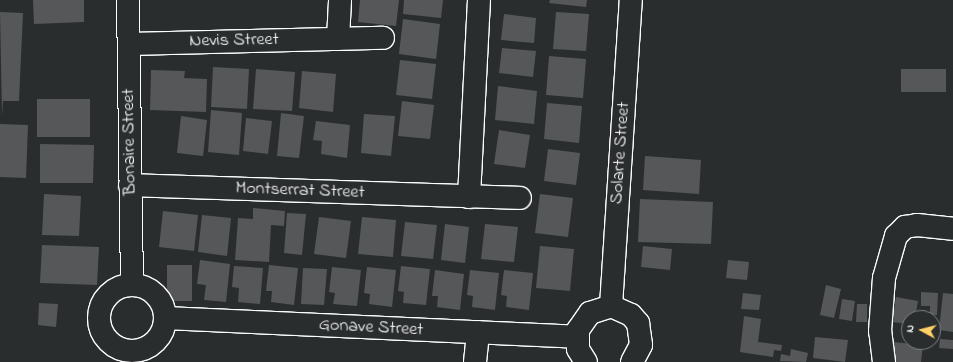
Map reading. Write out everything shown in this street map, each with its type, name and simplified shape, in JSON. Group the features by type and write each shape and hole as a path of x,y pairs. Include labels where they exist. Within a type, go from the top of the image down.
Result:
{"street":[{"name":"Bonaire Street","path":"128,0 132,285"},
{"path":"338,39 340,0"},
{"path":"470,197 479,0"},
{"name":"Solarte Street","path":"611,306 631,0"},
{"name":"Nevis Street","path":"129,44 383,38"},
{"name":"Montserrat Street","path":"130,185 520,198"},
{"path":"884,362 880,331 884,278 896,236 905,227 917,225 953,230"},
{"path":"132,285 152,291 164,308 165,318 153,344 125,356 107,339 99,320 104,299 112,292 132,285"},
{"path":"586,362 578,349 577,337 583,320 590,312 611,306 631,314 638,324 642,345 632,362"},
{"name":"Gonave Street","path":"165,318 577,337"},
{"path":"475,362 478,332"}],"building":[{"path":"33,0 84,0 84,22 34,24"},
{"path":"360,0 399,0 396,26 358,22"},
{"path":"404,0 443,0 441,18 403,14"},
{"path":"550,0 587,0 586,7 549,3"},
{"path":"0,12 23,13 19,101 3,101 2,116"},
{"path":"556,12 589,14 586,51 553,49"},
{"path":"504,14 536,18 534,43 501,40"},
{"path":"403,19 440,24 436,59 399,54"},
{"path":"502,48 536,51 533,77 499,73"},
{"path":"549,56 586,59 583,98 546,95"},
{"path":"400,60 436,64 432,99 396,95"},
{"path":"213,67 249,69 247,109 211,107"},
{"path":"256,69 295,72 292,111 253,109"},
{"path":"901,69 946,69 946,92 901,92"},
{"path":"151,70 185,71 184,78 207,79 206,112 150,110"},
{"path":"302,71 336,74 333,112 299,108"},
{"path":"498,86 537,91 534,124 495,120"},
{"path":"37,99 90,99 90,137 37,137"},
{"path":"402,101 434,105 430,139 398,136"},
{"path":"547,103 582,106 579,143 544,139"},
{"path":"211,110 242,113 239,155 208,152"},
{"path":"281,113 304,116 299,158 277,156"},
{"path":"364,114 395,116 391,156 361,153"},
{"path":"181,116 207,120 203,156 177,153"},
{"path":"246,118 272,121 268,154 243,151"},
{"path":"316,121 350,125 347,158 321,154 322,141 313,140"},
{"path":"0,124 28,125 26,178 0,177"},
{"path":"499,130 530,135 525,168 494,164"},
{"path":"40,144 94,145 93,183 40,183"},
{"path":"548,149 580,153 576,185 544,181"},
{"path":"645,156 701,160 699,194 643,190"},
{"path":"44,194 81,196 79,236 42,235"},
{"path":"540,194 573,198 568,237 535,233"},
{"path":"640,199 713,202 711,244 638,242"},
{"path":"253,208 285,211 284,226 271,225 269,262 235,260 238,218 253,219"},
{"path":"163,211 198,215 194,251 159,247"},
{"path":"287,213 306,214 302,255 284,253"},
{"path":"202,215 231,218 227,256 198,252"},
{"path":"319,217 351,221 346,258 314,254"},
{"path":"362,217 396,220 393,257 358,254"},
{"path":"405,222 437,225 433,259 401,256"},
{"path":"445,224 469,227 465,263 441,260"},
{"path":"485,224 518,227 514,262 481,259"},
{"path":"42,245 99,247 97,285 40,283"},
{"path":"540,246 574,249 570,291 536,288"},
{"path":"643,246 672,249 670,270 641,267"},
{"path":"200,260 230,264 226,302 204,300 206,285 197,284"},
{"path":"728,260 749,262 747,280 726,278"},
{"path":"167,265 192,265 192,301 167,301"},
{"path":"269,265 298,268 294,305 271,302 272,291 266,291"},
{"path":"234,266 263,268 260,304 238,302 239,288 232,287"},
{"path":"401,266 430,269 426,305 403,303 404,292 398,291"},
{"path":"332,267 361,270 357,306 333,304 335,293 329,292"},
{"path":"367,267 396,270 392,307 369,304 370,294 364,293"},
{"path":"303,268 327,269 324,305 301,304"},
{"path":"435,270 464,274 460,310 437,307 438,296 432,296"},
{"path":"470,270 499,273 495,310 472,307 473,296 467,295"},
{"path":"504,270 533,273 529,310 506,307 507,296 501,295"},
{"path":"826,285 841,289 834,318 820,315"},
{"path":"921,292 938,293 937,310 930,310 930,306 921,306"},
{"path":"743,293 761,295 759,310 741,309"},
{"path":"943,293 953,294 953,332 941,330"},
{"path":"896,297 918,301 916,310 901,310 901,323 892,322"},
{"path":"842,299 855,301 852,321 839,319"},
{"path":"39,303 58,304 56,327 38,325"},
{"path":"857,304 867,304 867,322 856,322"},
{"path":"744,316 761,319 758,342 782,345 781,351 774,350 773,357 740,352"},
{"path":"815,337 848,340 845,362 813,358"},
{"path":"941,339 953,340 953,349 941,348"},
{"path":"893,342 901,343 901,350 922,350 921,362 890,362"},
{"path":"791,349 808,353 806,362 780,361 781,354 790,356"}]}
